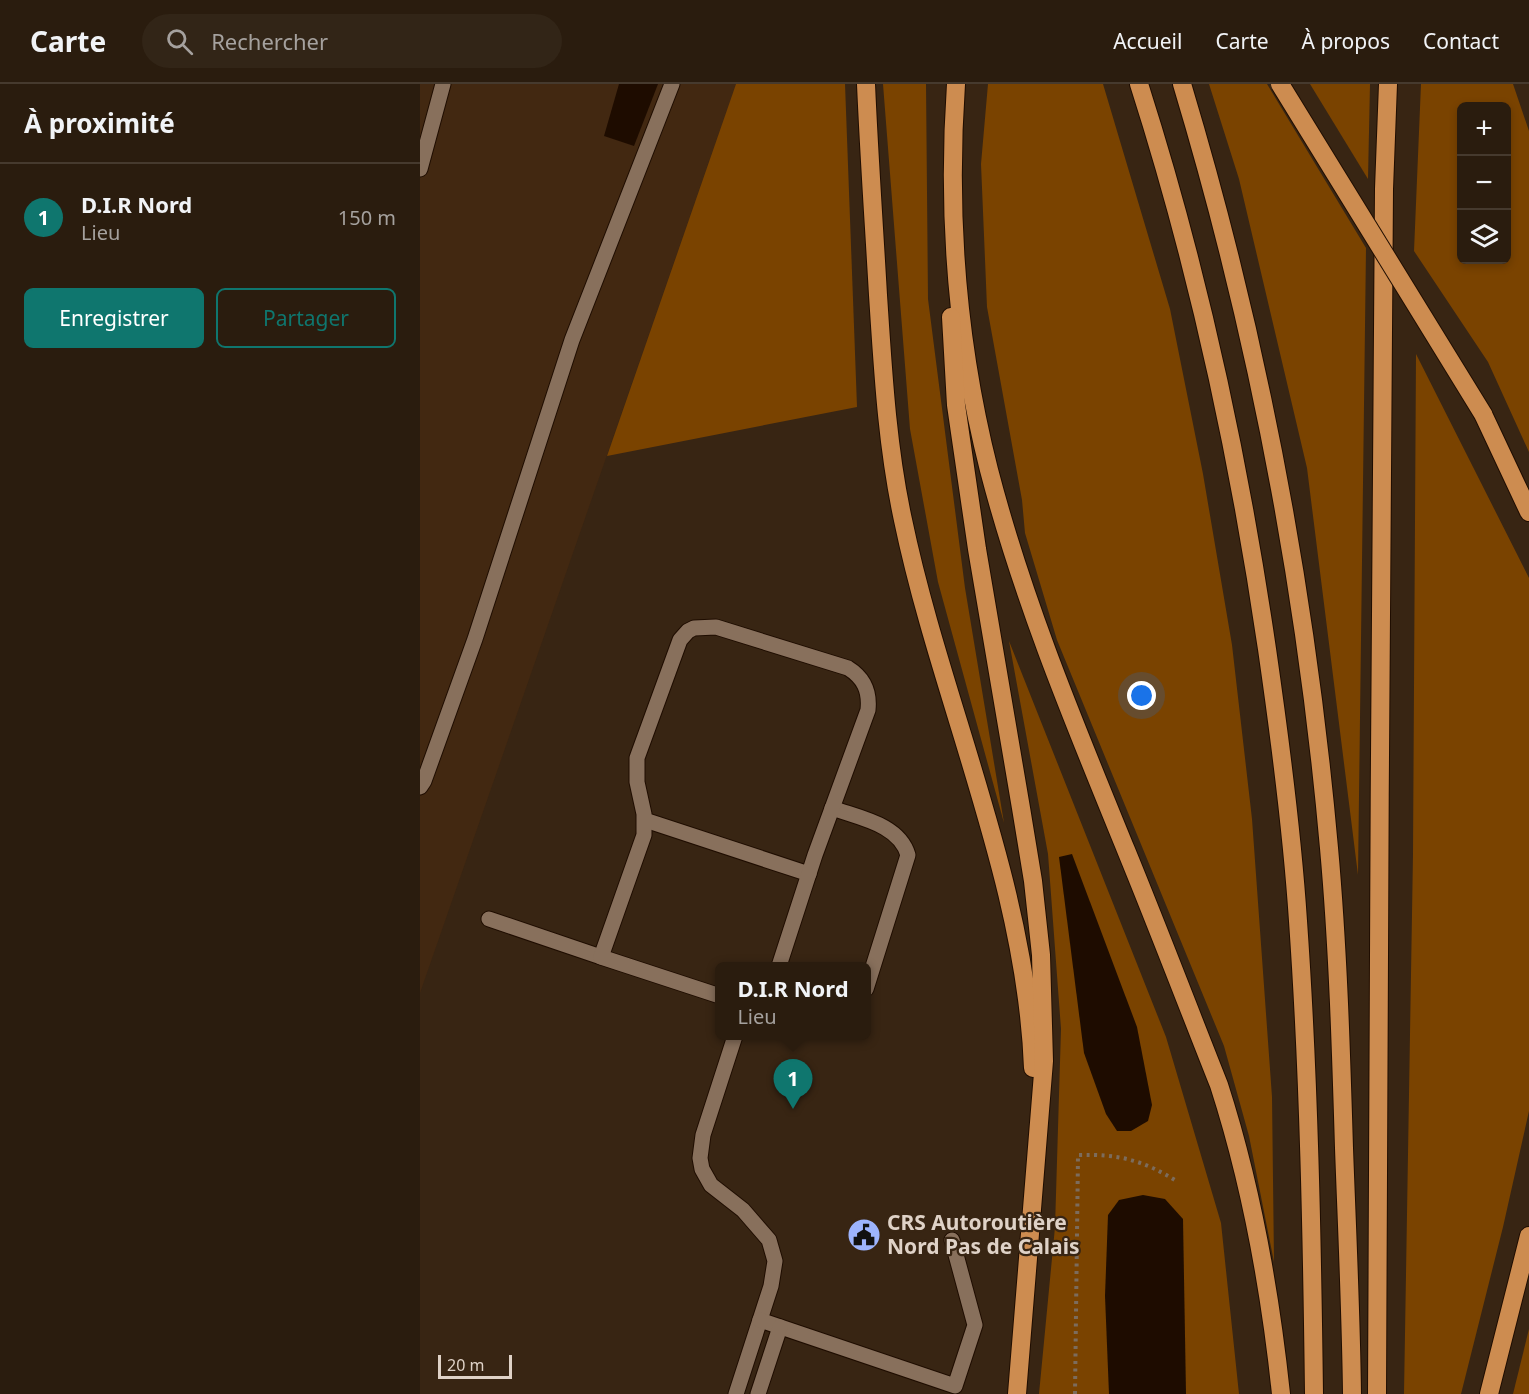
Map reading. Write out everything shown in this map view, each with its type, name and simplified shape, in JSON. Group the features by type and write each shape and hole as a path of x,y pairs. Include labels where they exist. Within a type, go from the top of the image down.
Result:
{"highway":[{"path":"866,84 884,387 896,482 912,559 1001,873 1017,947 1032,1054 1036,1148"},
{"path":"956,84 952,162 954,256 961,321 988,467 1008,541 1063,696 1219,1085 1234,1132 1258,1242 1281,1394"},
{"path":"1139,84 1190,261 1222,394 1256,576 1287,794 1298,920 1311,1221 1314,1394"},
{"path":"1182,84 1220,213 1252,348 1295,570 1308,657 1329,848 1339,984 1352,1394"},
{"path":"1280,84 1482,414 1529,512"},
{"path":"1377,1394 1378,829 1384,189 1388,84"},
{"path":"954,256 951,301 956,405 977,549 1025,829 1041,955 1044,1061 1017,1394"},
{"path":"1489,1394 1529,1236"}],"lane":[{"path":"420,169 443,84"},
{"path":"420,797 422,784 475,639 572,340 672,84"},
{"path":"601,957 642,844 645,820 637,782 637,758 680,640 688,631 700,626 724,628 848,668 860,678 867,693 868,710 809,874 780,962"},
{"path":"832,808 884,827 901,840 908,855 871,976"},
{"path":"645,820 809,874"},
{"path":"489,919 715,994"},
{"path":"733,1040 704,1135 700,1158 702,1169 711,1185 743,1210 769,1240 775,1261 771,1286 736,1394"},
{"path":"760,1320 955,1386 975,1325 952,1240"},
{"path":"758,1394 780,1327"}],"path":[{"path":"1075,1394 1078,1155 1100,1155 1126,1159 1154,1167 1178,1182"}],"shaded area":[{"path":"420,84 736,84 420,993"},
{"path":"619,84 658,84 634,146 604,136"},
{"path":"736,84 845,84 857,407 607,456"},
{"path":"883,84 926,84 928,299 965,588 1004,823 938,582 910,429"},
{"path":"988,84 1103,84 1170,309 1203,474 1232,645 1252,819 1272,1097 1274,1262 1249,1136 1224,1046 1057,640 1025,533 1022,500 987,307 981,164"},
{"path":"1209,84 1267,84 1366,248 1358,875 1307,468 1239,179"},
{"path":"1310,84 1370,84 1368,179"},
{"path":"1421,84 1513,84 1529,131 1529,452 1488,362 1414,251"},
{"path":"1416,354 1529,578 1529,1111 1503,1227 1461,1394 1404,1394 1413,854"},
{"path":"1009,641 1166,1037 1221,1223 1239,1394 1039,1394 1055,1227 1061,1029 1048,854"},
{"path":"1072,854 1137,1027 1152,1105 1148,1121 1131,1131 1117,1131 1106,1114 1084,1053 1059,857"},
{"path":"1143,1195 1165,1199 1183,1219 1186,1394 1109,1394 1105,1296 1108,1215 1119,1200"},
{"path":"1529,1329 1529,1394 1513,1394"}],"place":[{"name":"D.I.R Nord","path":"793,1109"},
{"name":"CRS Autoroutière Nord Pas de Calais","path":"864,1235"}]}
